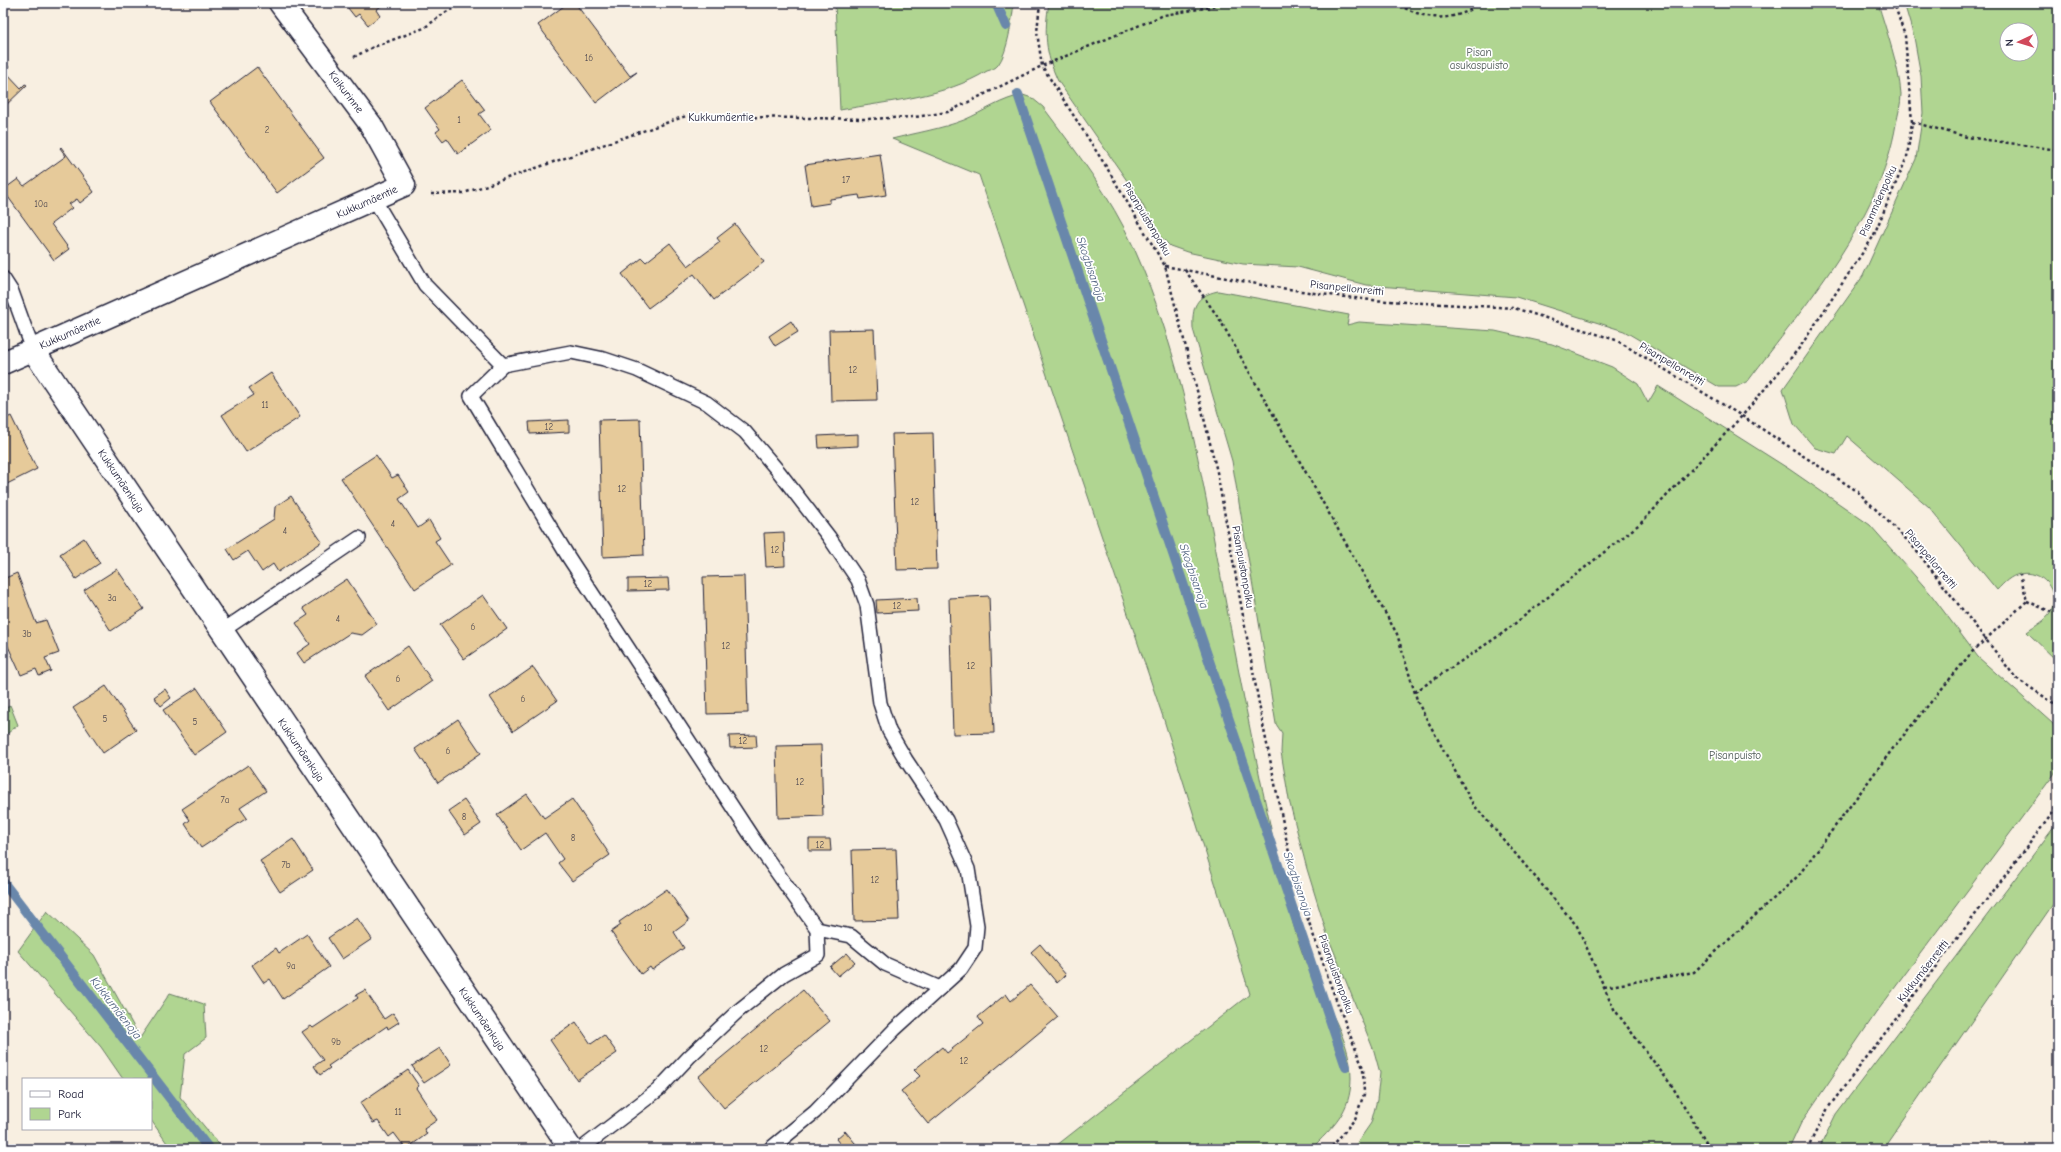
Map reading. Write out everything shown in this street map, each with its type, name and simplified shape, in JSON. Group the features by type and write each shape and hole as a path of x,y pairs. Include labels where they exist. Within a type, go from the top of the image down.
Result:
{"street":[{"name":"Kaikurinne","path":"280,3 371,126 404,185"},
{"name":"Kukkumäentie","path":"3,363 404,185"},
{"name":"Kukkumäenkuja","path":"34,350 571,1149"}],"lane":[{"path":"374,199 425,285 503,365"},
{"path":"3,278 12,292 34,350"},
{"path":"581,1149 658,1090 738,1010 784,974 818,954 817,929 754,840 569,558 471,396 503,365 571,352 604,359 637,370 707,403 745,432 779,472 829,537 858,580 867,605 880,703 890,731 906,760 946,820 968,869 977,926 975,948 961,969 895,1029 816,1112 770,1149"},
{"path":"222,631 359,538"},
{"path":"817,929 850,936 885,964 940,988"}],"path":[{"path":"330,71 371,48 424,28 446,12 465,3"},
{"name":"Pisanpuistonpolku","path":"1040,3 1037,32 1042,66 1107,168 1165,266 1217,472 1261,715 1295,882 1332,989 1363,1068 1364,1094 1355,1119 1330,1149"},
{"name":"Kukkumäentie","path":"404,185 429,194 464,193 686,116 866,119 915,117 948,112 1042,66 1164,15 1211,7 1218,3"},
{"path":"1394,3 1428,18 1457,16 1472,9"},
{"name":"Pisanmäenpolku","path":"1415,692 1503,633 1642,522 1742,416 1800,347 1873,237 1907,157 1912,122 1905,36 1894,3"},
{"path":"1912,122 1967,137 2058,150"},
{"name":"Pisanpellonreitti","path":"1165,266 1262,285 1321,294 1371,300 1514,308 1616,340 1742,416 1856,491 1911,544 2016,678 2058,706"},
{"path":"1185,270 1220,320 1397,634 1418,703 1473,804 1577,926 1614,1008 1672,1086 1710,1149"},
{"path":"2020,574 2027,601"},
{"path":"1604,987 1694,972 1798,876 1894,747 1972,652 2027,601"},
{"path":"2027,601 2051,612"},
{"name":"Kukkumäenreitti","path":"1807,1149 1828,1108 2058,806"}],"green space":[{"path":"835,3 1014,3 1007,44 998,65 995,68 971,80 935,92 897,101 840,110"},
{"name":"Pisan asukaspuisto","path":"1049,3 1878,3 1892,48 1898,72 1901,94 1898,117 1887,159 1874,194 1857,227 1837,260 1816,292 1748,381 1736,387 1719,387 1624,331 1516,297 1366,285 1298,267 1243,264 1187,252 1170,246 1158,234 1139,198 1058,81 1048,52 1046,24"},
{"path":"1904,3 2058,3 2058,662 2027,632 2043,621 2051,612 2053,596 2051,589 2042,578 2028,573 2016,575 2010,578 1997,590 1929,507 1847,436 1836,454 1815,448 1794,424 1783,389 1863,276 1916,159 1923,113 1921,76 1914,37"},
{"path":"1023,95 1032,98 1043,107 1080,158 1115,211 1134,248 1151,289 1177,372 1207,501 1238,669 1271,831 1297,938 1313,979 1341,1034 1350,1063 1350,1090 1344,1110 1333,1126 1311,1149 1052,1149 1250,994 1164,720 979,175 892,139 964,120 1008,99"},
{"name":"Pisanpuisto","path":"1218,291 1349,315 1347,325 1359,322 1495,331 1552,344 1612,367 1638,384 1648,403 1658,386 1789,469 1870,525 1930,593 1978,657 2052,723 2058,731 2058,766 2055,773 1876,1013 1801,1123 1789,1149 1353,1149 1371,1123 1377,1100 1380,1073 1374,1051 1327,934 1307,869 1289,800 1281,752 1282,733 1276,724 1232,461 1193,329 1193,314 1196,304 1204,296"},
{"path":"10,705 18,725 3,737 3,711"},
{"path":"2058,822 2058,897 1883,1149 1819,1149 1836,1114"},
{"path":"47,911 94,955 140,1038 170,993 204,1004 206,1038 185,1054 180,1097 223,1149 171,1149 152,1121 152,1078 122,1078 101,1047 18,951"}],"building":[{"path":"344,3 385,3 376,10 380,16 368,25 359,14 355,17"},
{"path":"568,3 575,3 630,76 637,72 596,103 538,25"},
{"path":"3,61 9,67 5,71 21,88 25,84 27,85 3,108"},
{"path":"257,67 324,158 277,193 210,102"},
{"path":"462,80 485,110 479,114 491,130 458,154 447,138 443,141 436,132 440,129 425,108"},
{"path":"61,147 94,192 80,203 77,199 69,204 72,208 51,224 69,249 54,260 3,190 18,179 24,186 66,156 60,148"},
{"path":"880,154 886,195 860,199 859,195 830,199 830,203 811,206 805,165"},
{"path":"735,224 764,262 714,300 694,274 648,308 622,274 642,258 646,262 670,243 688,266 720,242 717,238"},
{"path":"791,321 798,332 775,346 769,336"},
{"path":"874,329 877,400 831,401 829,330"},
{"path":"271,373 300,417 246,452 222,415 254,395 249,388"},
{"path":"11,416 37,469 3,486 3,420"},
{"path":"640,419 644,555 603,557 599,420"},
{"path":"569,420 569,432 530,434 529,422"},
{"path":"933,433 937,569 897,570 892,434"},
{"path":"858,434 858,446 819,448 818,436"},
{"path":"376,455 392,478 398,475 409,492 399,499 418,528 429,520 440,538 435,541 451,565 415,589 341,478"},
{"path":"291,496 322,542 278,572 273,564 262,572 248,551 234,560 227,549 274,519 275,507"},
{"path":"784,532 785,566 766,567 764,533"},
{"path":"84,538 100,563 76,579 60,554"},
{"path":"117,569 144,609 111,631 84,590"},
{"path":"17,573 36,623 46,620 59,653 45,658 51,671 39,676 36,669 21,675 7,644 3,646 3,579"},
{"path":"744,576 748,713 707,714 703,577"},
{"path":"668,578 669,590 628,591 628,579"},
{"path":"347,579 377,624 362,635 350,633 304,663 297,653 310,644 296,623 308,615 303,608"},
{"path":"483,595 507,629 464,659 440,625"},
{"path":"989,596 994,733 953,734 949,598"},
{"path":"917,598 918,611 877,613 876,600"},
{"path":"408,646 432,681 389,711 365,676"},
{"path":"533,667 557,701 513,731 490,697"},
{"path":"106,686 136,730 103,753 73,708"},
{"path":"197,688 227,732 194,755 163,710"},
{"path":"165,689 171,698 161,706 154,697"},
{"path":"458,719 481,753 438,783 415,749"},
{"path":"756,735 757,747 730,748 729,736"},
{"path":"821,745 823,816 778,818 776,746"},
{"path":"248,765 266,791 240,808 247,818 201,848 185,824 190,820 182,809"},
{"path":"527,794 544,818 572,799 610,855 572,881 558,863 563,859 545,833 521,850 497,815"},
{"path":"464,800 481,824 465,835 448,811"},
{"path":"293,839 313,870 280,892 260,861"},
{"path":"809,839 830,839 831,851 809,851"},
{"path":"896,849 899,920 854,921 852,850"},
{"path":"667,889 689,921 674,932 684,948 652,970 650,967 641,974 611,932 621,925 619,922"},
{"path":"357,918 372,939 342,959 328,938"},
{"path":"307,934 329,967 283,999 270,979 264,983 252,965 276,948 279,953"},
{"path":"1040,944 1066,975 1057,983 1031,952"},
{"path":"847,953 855,962 838,976 830,967"},
{"path":"1030,985 1058,1017 928,1124 901,1091 920,1076 914,1070 942,1047 947,1053 983,1024 978,1017 1006,994 1011,1001"},
{"path":"365,990 384,1019 393,1013 399,1022 388,1029 387,1026 328,1066 330,1068 320,1075 314,1066 323,1060 302,1032 311,1026 313,1028 358,998 356,995"},
{"path":"803,990 830,1021 724,1108 698,1077"},
{"path":"576,1022 591,1044 604,1035 617,1053 577,1080 550,1040"},
{"path":"440,1048 451,1065 424,1083 412,1066"},
{"path":"408,1070 419,1086 416,1088 437,1120 424,1129 427,1134 406,1149 394,1133 389,1137 378,1121 373,1123 360,1103"},
{"path":"845,1131 860,1149 844,1149 836,1139"}],"waterway":[{"name":"Skogbisanoja","path":"996,3 1006,26"},
{"name":"Skogbisanoja","path":"1018,94 1346,1067"},
{"name":"Kukkumäenoja","path":"3,882 209,1149"}]}
